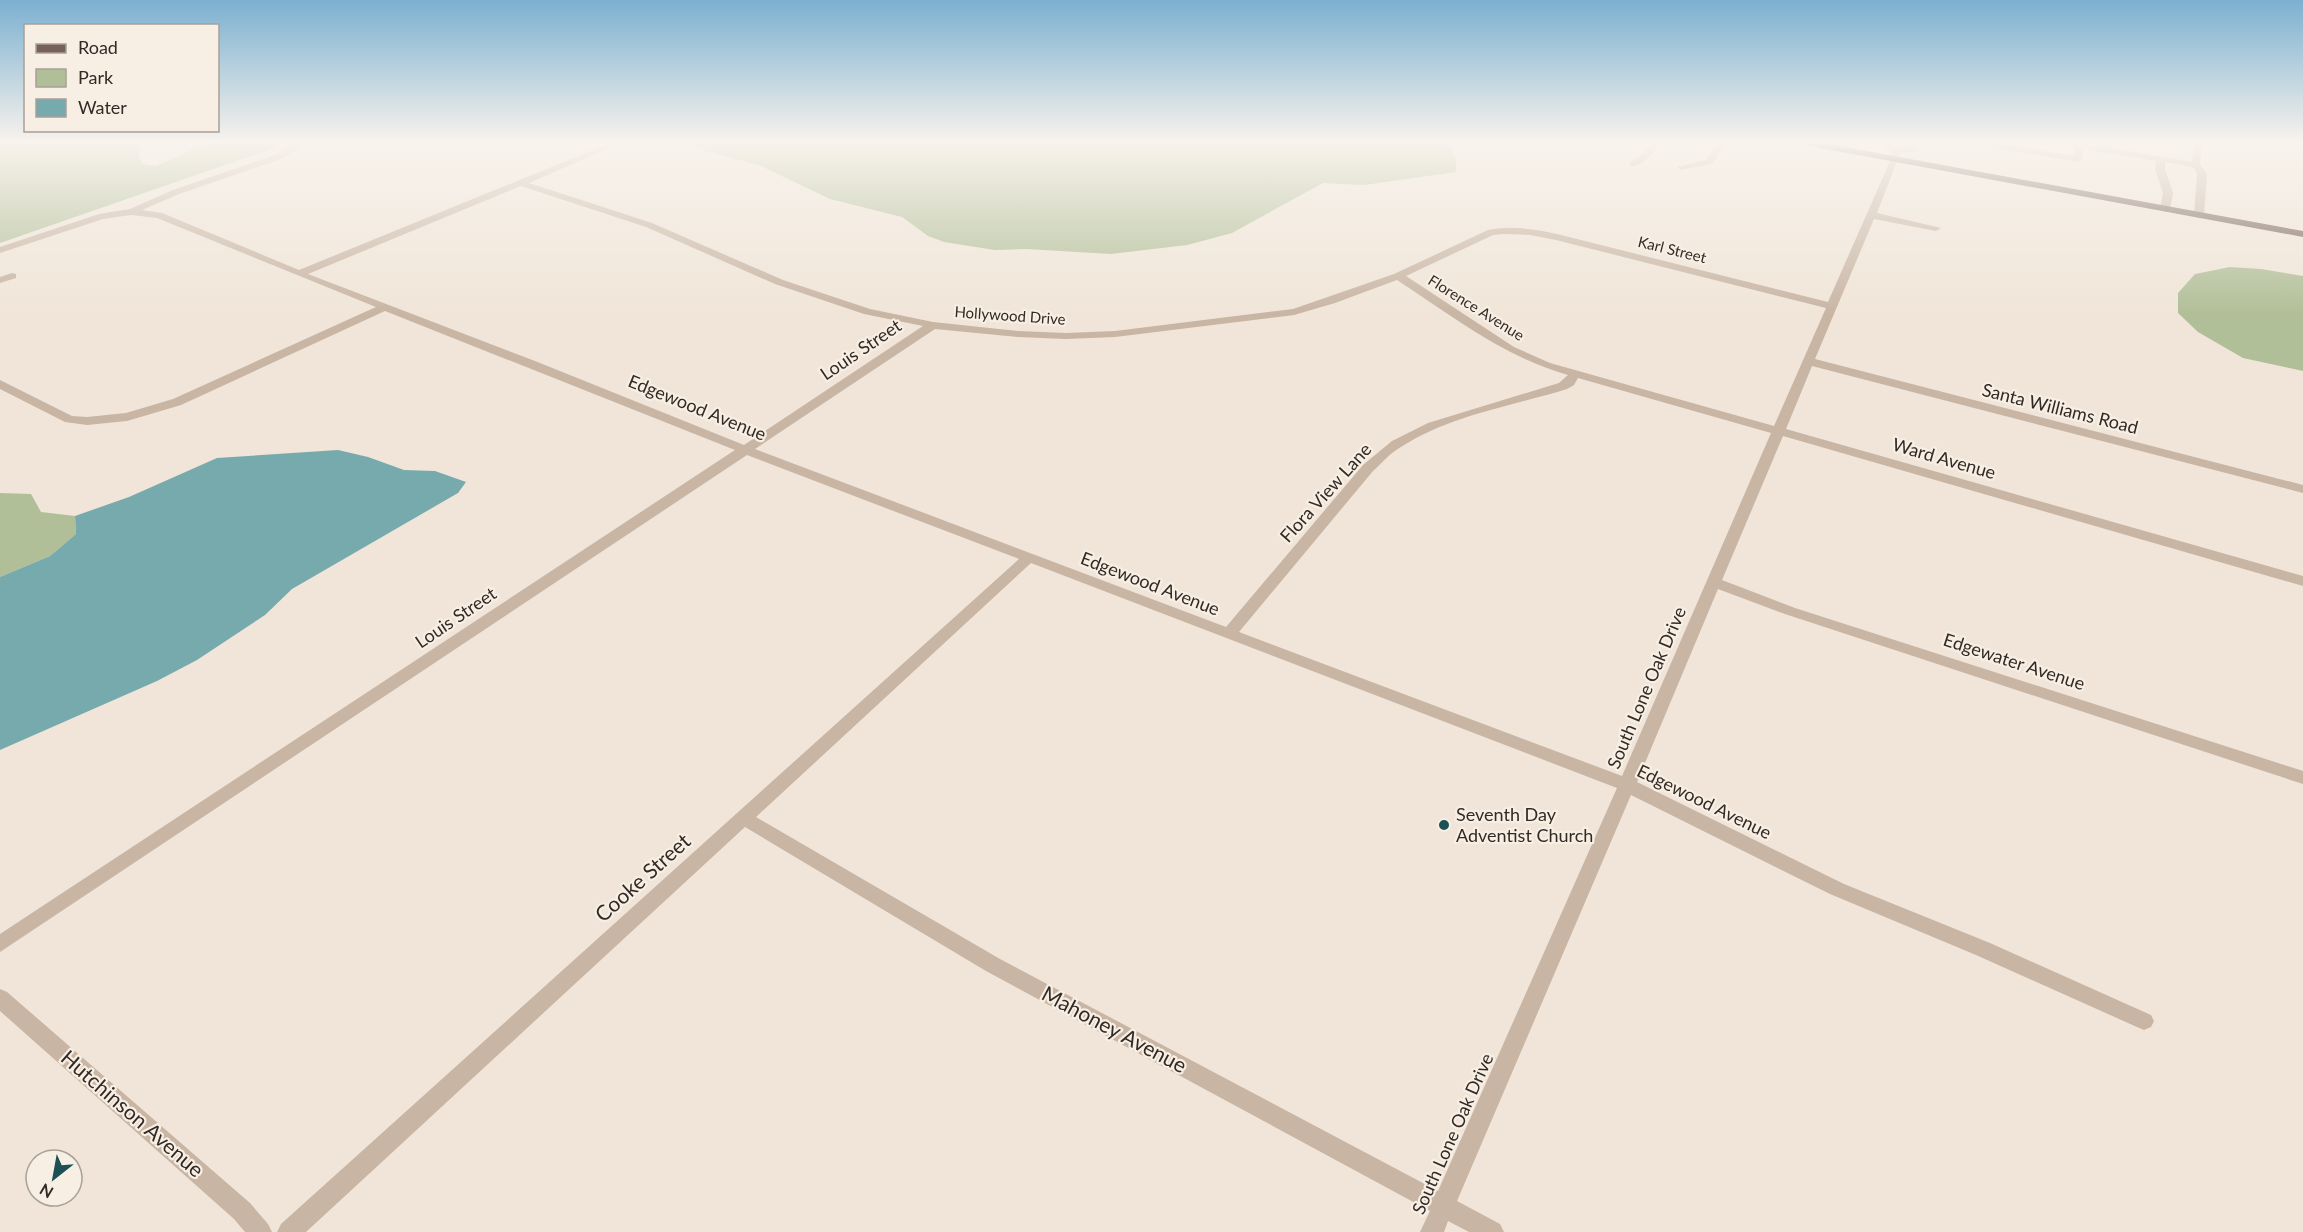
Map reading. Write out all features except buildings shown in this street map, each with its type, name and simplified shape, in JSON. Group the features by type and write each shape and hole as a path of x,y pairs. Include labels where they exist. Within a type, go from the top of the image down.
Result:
{"main road":[{"path":"2123,200 2303,234"}],"street":[{"path":"0,250 102,216 131,212 157,200"},
{"path":"300,274 479,200"},
{"name":"Hollywood Drive","path":"574,200 658,228 779,282 868,312 981,332 1066,336 1163,330 1294,312 1340,298 1398,276 1491,232 1503,230"},
{"name":"South Lone Oak Drive","path":"1432,1232 1627,785 1877,200"},
{"path":"2165,209 2167,200"},
{"path":"2199,215 2200,200"},
{"name":"Edgewood Avenue","path":"131,212 159,215 300,274 531,363 746,450 1627,785 1837,889 1983,949 2144,1021"},
{"path":"1871,215 1936,228"},
{"name":"Karl Street","path":"1503,230 1528,232 1626,254 1832,306"},
{"path":"0,280 12,276"},
{"name":"Florence Avenue","path":"1398,276 1510,349 1546,365 1575,374"},
{"path":"0,384 69,419 87,421 127,417 177,402 385,307"},
{"name":"Louis Street","path":"0,944 933,325"},
{"name":"Santa Williams Road","path":"1808,361 2303,489"},
{"name":"Ward Avenue","path":"1575,374 2303,581"},
{"name":"Flora View Lane","path":"1228,634 1368,468 1395,445 1415,434 1453,420 1563,386 1570,382 1575,374"},
{"name":"Cooke Street","path":"290,1232 1028,558"},
{"name":"Edgewater Avenue","path":"1714,582 1790,611 2303,778"},
{"name":"Mahoney Avenue","path":"742,818 993,965 1492,1232"},
{"name":"Hutchinson Avenue","path":"0,998 242,1211 260,1232"}],"green space":[{"path":"0,200 123,200 0,243"},
{"path":"836,200 1291,200 1232,233 1187,245 1111,254 1027,249 995,250 944,242 928,236 902,217"},
{"path":"2230,267 2261,269 2303,276 2303,371 2243,358 2198,332 2178,313 2178,293 2195,274"},
{"path":"0,493 31,494 41,512 75,516 76,534 50,556 0,577"}],"water":[{"path":"338,450 368,457 404,470 435,471 466,482 458,493 292,589 265,615 197,660 157,681 0,750 0,577 50,556 76,534 75,516 129,497 217,458"}],"place":[{"name":"Seventh Day Adventist Church","path":"1444,825"}]}
